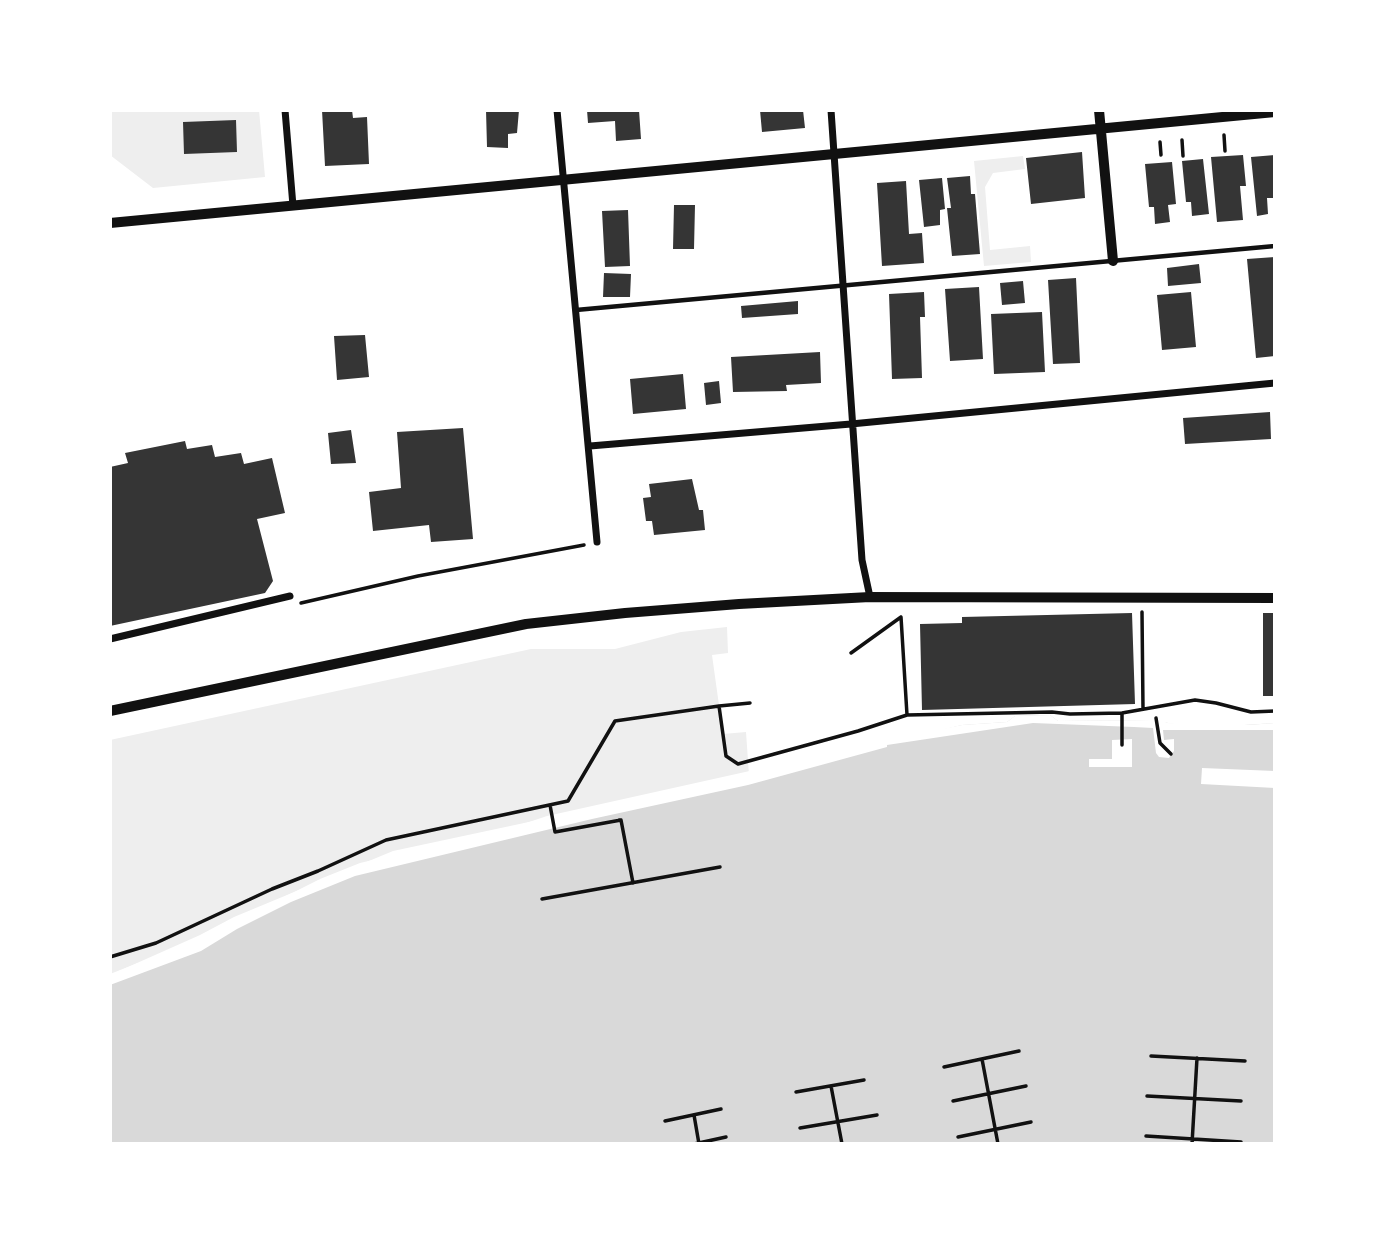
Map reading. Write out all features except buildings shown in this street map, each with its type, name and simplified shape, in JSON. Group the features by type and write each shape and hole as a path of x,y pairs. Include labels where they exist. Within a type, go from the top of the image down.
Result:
{"street":[{"path":"285,110 293,206"},
{"path":"557,110 597,542"},
{"path":"831,110 851,424 862,560 870,597"},
{"path":"1099,110 1113,261"},
{"path":"110,222 1275,112"},
{"path":"590,446 1275,383"},
{"path":"110,639 290,596"},
{"path":"110,711 526,624 739,604 870,597 1275,598"}],"lane":[{"path":"576,310 1275,246"}],"path":[{"path":"1224,135 1225,151"},
{"path":"1182,140 1183,156"},
{"path":"1160,142 1161,155"},
{"path":"290,596 303,604 418,576 597,542"},
{"path":"1142,610 1143,709"},
{"path":"851,653 901,617 907,715"},
{"path":"719,706 726,755 738,764 907,715 1122,713 1195,700 1216,702 1251,712 1275,711"},
{"path":"110,957 156,943 386,840 568,800 615,721 750,703"},
{"path":"1122,713 1122,745"},
{"path":"1156,718 1160,743 1171,754"},
{"path":"550,805 555,832 621,820"},
{"path":"610,822 621,820"},
{"path":"621,820 633,883"},
{"path":"542,900 720,867"},
{"path":"944,1067 1019,1051"},
{"path":"1151,1056 1245,1061"},
{"path":"1192,1142 1197,1058"},
{"path":"982,1059 998,1144"},
{"path":"796,1092 864,1080"},
{"path":"831,1086 842,1144"},
{"path":"953,1101 1026,1086"},
{"path":"1147,1096 1241,1101"},
{"path":"665,1121 721,1109"},
{"path":"694,1115 697,1143 726,1137"},
{"path":"800,1128 877,1115"},
{"path":"958,1137 1031,1122"},
{"path":"1146,1136 1192,1142 1241,1142"}],"shaded area":[{"path":"110,110 259,110 265,177 153,188 110,155"},
{"path":"1023,156 1025,169 993,173 985,187 990,250 1030,246 1031,262 984,266 974,161"},
{"path":"727,627 728,653 712,655 723,734 746,732 749,775 393,851 234,917 110,975 110,740 531,649 615,649 681,632"},
{"path":"1050,715 1058,721 1152,720 1213,726 1275,723 1275,1144 110,1144 110,977 208,939 350,868 962,725 1007,722 1015,716"}],"pier":[{"path":"1050,715 1058,721 1152,720 1154,716 1167,723 1275,723 1275,730 1163,730 1164,740 1174,739 1174,751 1169,758 1159,757 1156,753 1153,728 1134,727 1033,723 887,745 748,785 355,876 291,902 237,929 201,951 110,985 110,974 207,936 320,879 360,863 884,737 886,740 962,725 1007,722 1015,716"},
{"path":"1132,739 1132,767 1089,767 1089,759 1112,759 1112,740"},
{"path":"1202,768 1275,771 1275,788 1201,784"}]}
